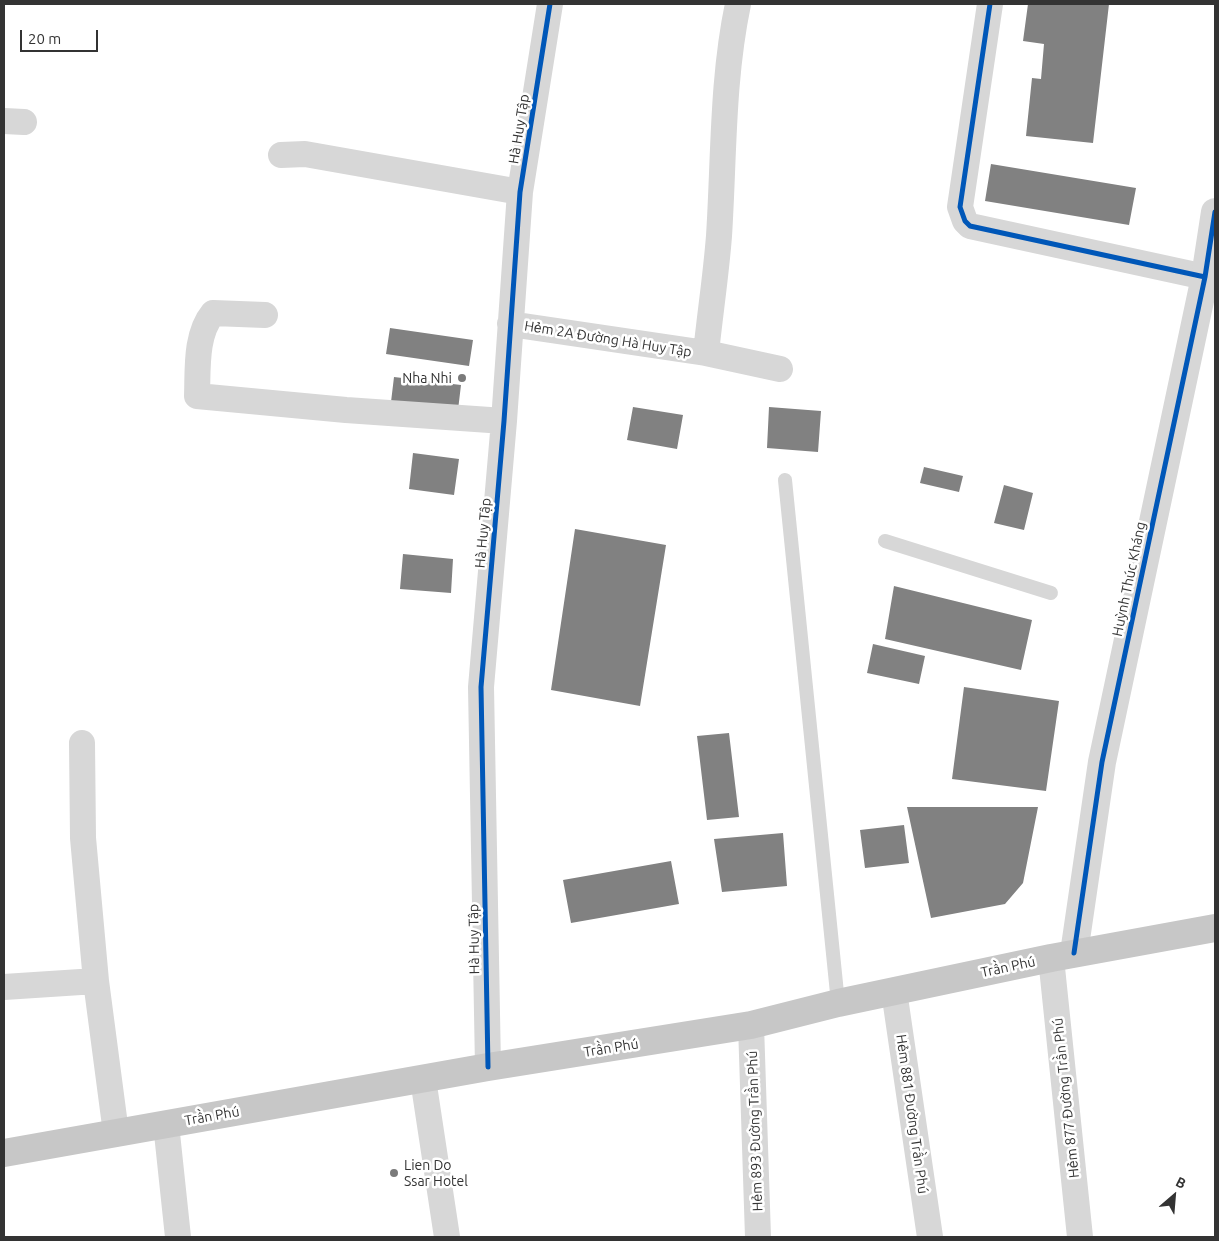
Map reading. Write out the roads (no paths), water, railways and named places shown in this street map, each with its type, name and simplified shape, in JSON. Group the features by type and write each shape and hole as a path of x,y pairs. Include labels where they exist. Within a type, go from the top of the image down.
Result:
{"highway":[{"name":"Trần Phú","path":"4,1153 488,1067 751,1025 838,1003 1063,955 1215,928"}],"street":[{"name":"Hà Huy Tập","path":"488,1067 481,687 504,421 520,192 550,4"},
{"path":"706,353 719,236 724,114 730,41 738,4"},
{"path":"990,4 960,207 965,221 970,226 1007,236 1205,277"},
{"path":"281,155 305,154 520,192"},
{"name":"Huỳnh Thúc Kháng","path":"1063,955 1205,277 1215,212"},
{"path":"265,315 213,313 206,323 200,351 197,396 346,410 504,421"},
{"name":"Hẻm 2A Đường Hà Huy Tập","path":"510,324 706,353 780,369"},
{"path":"82,743 83,838 96,981 116,1133"},
{"name":"Hẻm 877 Đường Trần Phú","path":"1063,955 1080,1237"},
{"path":"4,987 96,981"},
{"name":"Hẻm 881 Đường Trần Phú","path":"894,991 930,1237"},
{"name":"Hẻm 893 Đường Trần Phú","path":"751,1025 758,1237"},
{"path":"422,1079 447,1237"},
{"path":"166,1124 178,1237"}],"lane":[{"path":"785,480 838,1003"},
{"path":"885,542 1051,593"}],"place":[{"name":"Nha Nhi","path":"462,378"},
{"name":"Lien Do Ssar Hotel","path":"394,1173"}]}
